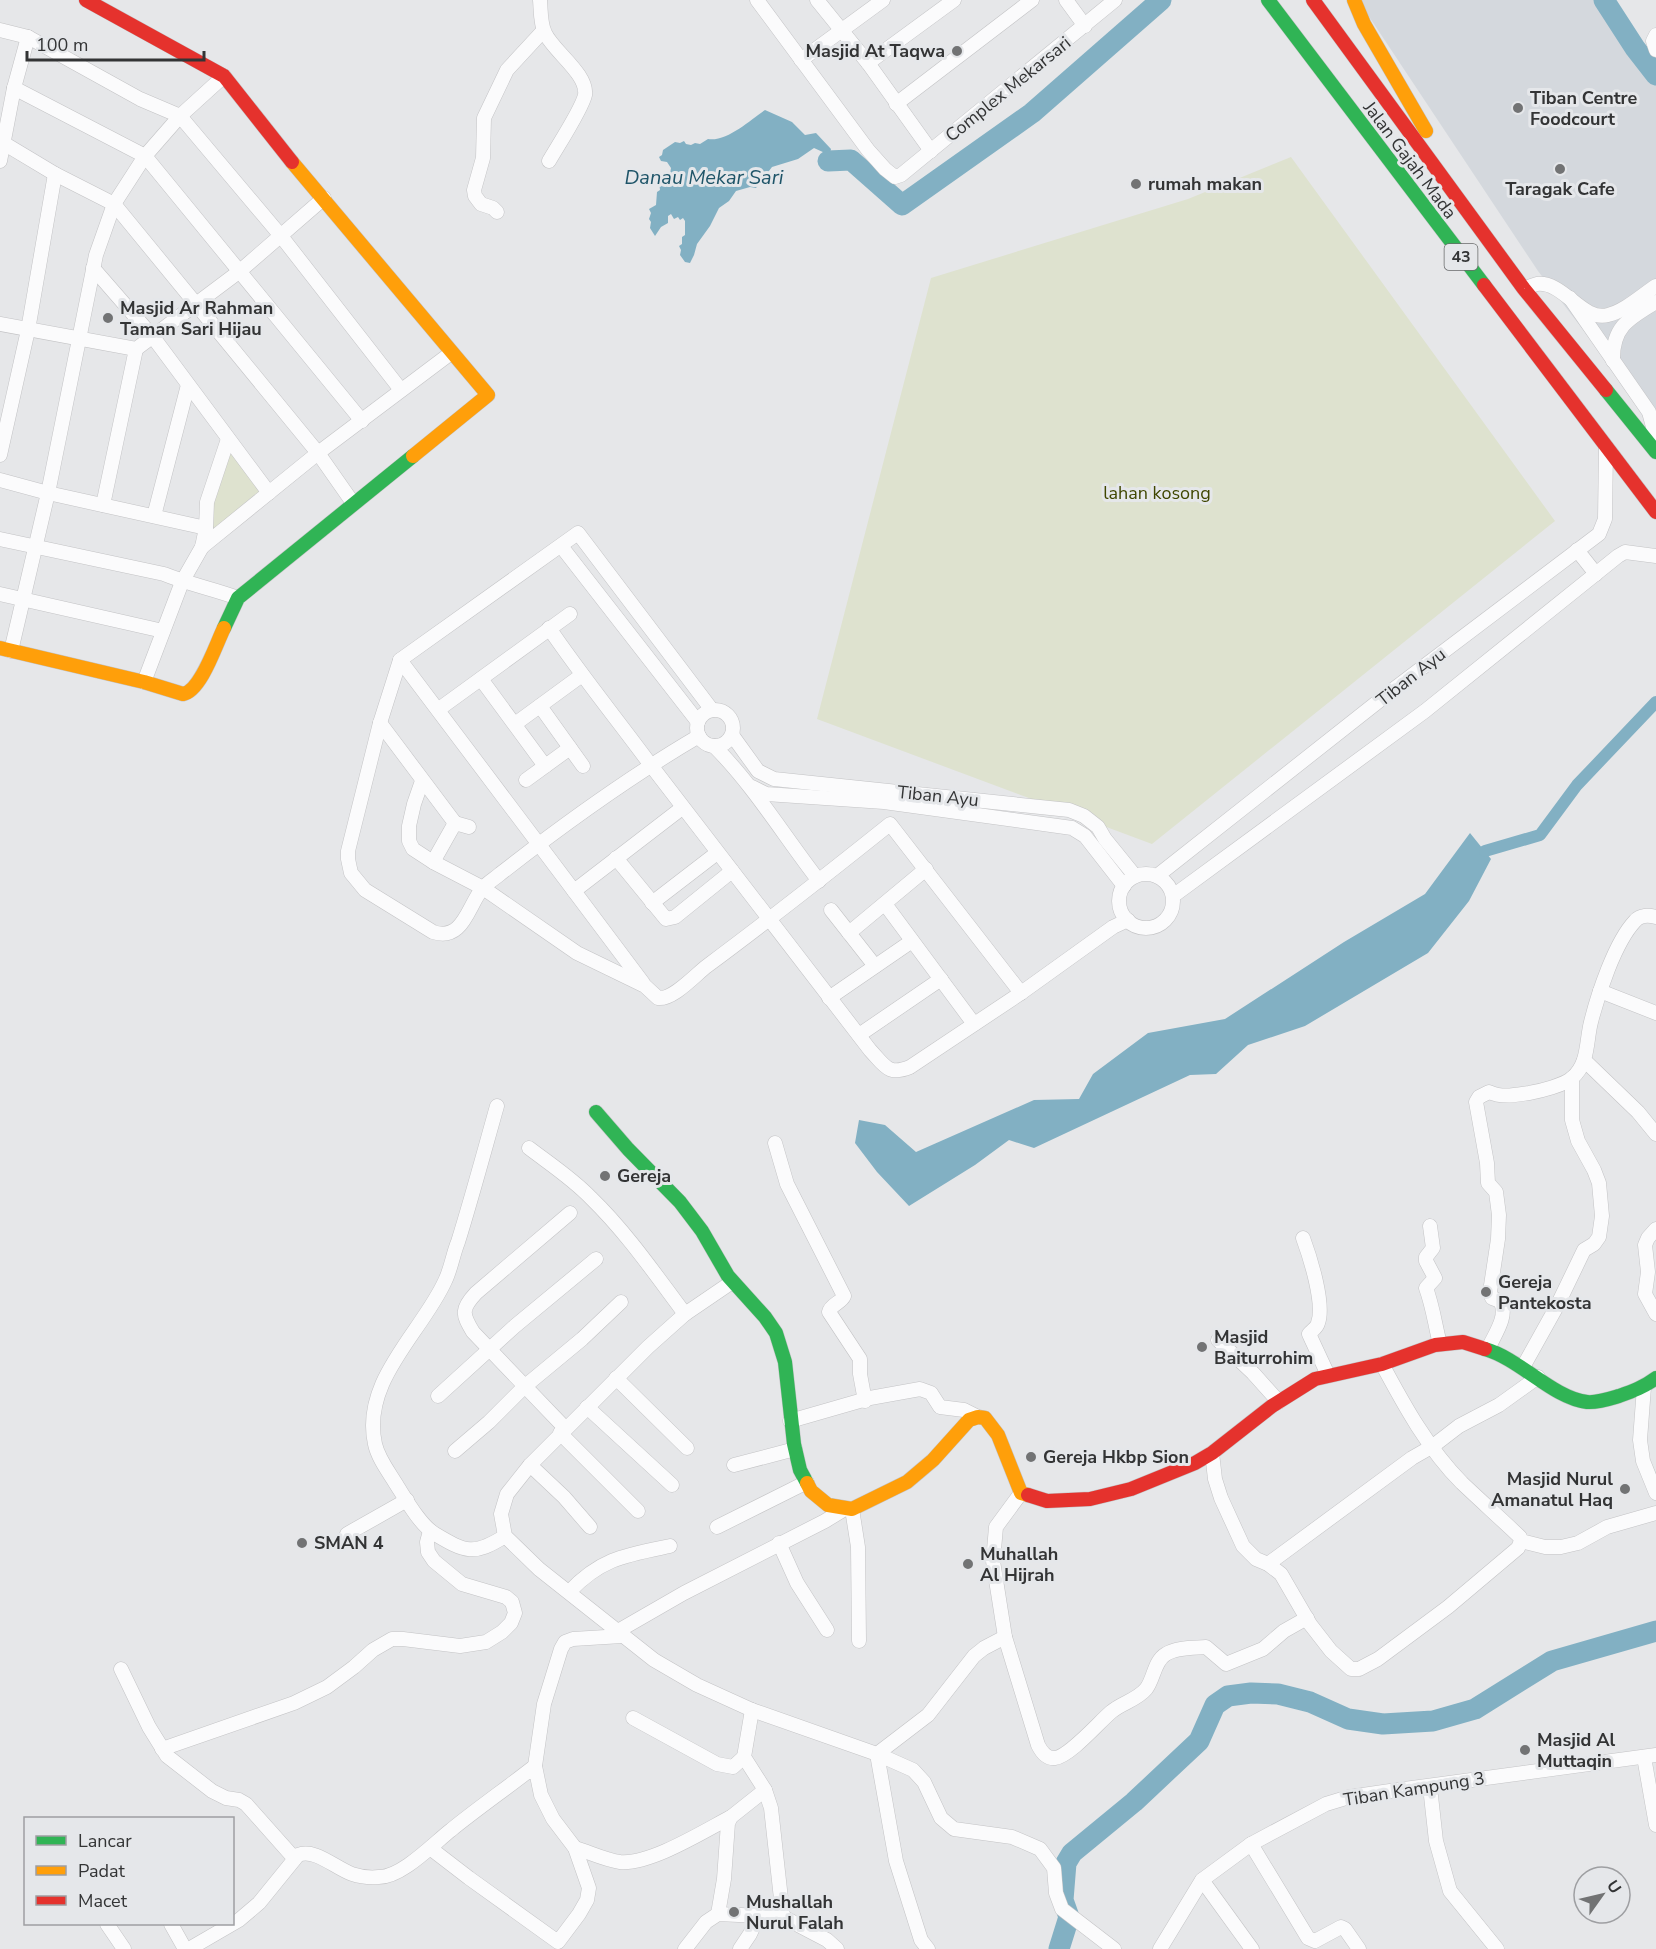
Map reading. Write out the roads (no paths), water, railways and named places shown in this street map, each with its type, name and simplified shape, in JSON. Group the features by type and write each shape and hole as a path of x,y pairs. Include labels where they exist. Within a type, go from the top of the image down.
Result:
{"main road":[{"path":"6,650 144,682 183,694 193,689 202,676 238,598 488,395 266,131 224,76 86,0"},
{"name":"Jalan Gajah Mada","path":"1268,0 1656,512"},
{"name":"Jalan Gajah Mada","path":"1313,0 1495,250 1656,452"},
{"path":"1354,0 1364,24 1495,250"},
{"path":"596,1112 619,1140 678,1200 701,1230 732,1282 771,1323 778,1334 784,1359 790,1421 797,1460 807,1482 824,1504 847,1509 908,1482 933,1460 962,1426 978,1417 985,1418 998,1435 1021,1493 1047,1501 1090,1499 1131,1489 1195,1463 1212,1453 1279,1402 1316,1379 1382,1364 1440,1344 1463,1342 1500,1353 1566,1395 1588,1402 1605,1400 1644,1387 1656,1378"}],"street":[{"path":"540,0 543,31 581,79 585,93 549,161"},
{"name":"Complex Mekarsari","path":"757,0 868,150 895,177 901,175 931,151 1115,0"},
{"name":"Complex Mekarsari","path":"817,0 868,63 931,151"},
{"path":"801,60 883,0"},
{"path":"868,63 954,0"},
{"path":"896,104 1032,0"},
{"name":"Complex Mekarsari","path":"1066,0 1085,26"},
{"path":"0,30 28,37 140,99 180,116 281,236 401,390"},
{"path":"497,212 481,204 474,190 483,158 484,118 507,70 543,31"},
{"path":"1656,35 1653,41 1656,50"},
{"path":"0,161 2,141 28,37"},
{"path":"6,650 22,600 48,493 93,268 114,204 145,156 180,116 224,76"},
{"path":"14,88 145,156 362,421"},
{"path":"2,141 55,174 114,204 318,453 353,503"},
{"path":"0,455 28,330 55,174"},
{"path":"103,505 136,349 240,270 324,198"},
{"path":"93,268 153,337 269,493"},
{"path":"1524,288 1539,284 1559,290 1596,315 1609,315 1656,286"},
{"path":"1570,298 1649,412 1656,438"},
{"path":"1613,361 1613,349 1619,329 1656,302"},
{"path":"0,324 136,349"},
{"path":"202,548 318,453 451,353"},
{"path":"154,516 188,385"},
{"path":"144,682 182,582 202,548 206,528 207,502 228,439"},
{"name":"Tiban Ayu","path":"1157,876 1394,689 1599,534 1603,526 1605,510 1606,448"},
{"path":"0,480 206,528"},
{"path":"699,736 603,796 537,845 483,888 460,926 452,932 439,934 365,890 357,882 349,867 348,851 380,723 400,660 578,533 712,710"},
{"path":"0,539 164,574 182,582 207,587 238,598"},
{"path":"561,546 698,722"},
{"path":"1577,550 1596,574"},
{"name":"Tiban Ayu","path":"1173,896 1425,711 1625,552 1656,556"},
{"path":"0,594 163,631"},
{"path":"439,709 570,614"},
{"path":"549,628 682,808 770,918 829,998 888,1069 898,1072 910,1067 1021,993 1113,927 1128,920"},
{"path":"400,660 439,709 537,845 645,986 658,998 667,998 890,824"},
{"path":"515,724 582,675"},
{"path":"481,678 545,766"},
{"path":"540,706 583,766"},
{"path":"714,746 722,745 732,735 734,727 732,720 720,710 712,710 701,716 697,729 699,736 703,741 714,746 752,787 771,818 819,881"},
{"path":"380,723 455,823 469,827"},
{"name":"Tiban Ayu","path":"732,735 758,771 774,779 1069,810 1084,816 1098,827 1130,881"},
{"path":"526,780 570,748"},
{"path":"422,781 409,826 409,841 413,849 483,888 577,953 645,986"},
{"name":"Tiban Ayu","path":"752,787 766,794 884,802 1072,828 1085,836 1130,881"},
{"path":"884,802 890,824 1021,993"},
{"path":"574,891 682,808"},
{"path":"433,862 455,823"},
{"path":"652,903 717,852"},
{"path":"616,858 663,918 672,918 732,871"},
{"path":"849,933 926,869"},
{"path":"1149,874 1157,876 1170,888 1173,905 1170,915 1163,922 1145,928 1128,920 1122,912 1120,894 1130,881 1149,874"},
{"path":"885,904 974,1024"},
{"path":"831,910 875,966"},
{"path":"1488,1349 1504,1310 1500,1301 1492,1298 1490,1292 1499,1215 1496,1192 1488,1184 1487,1163 1476,1102 1479,1097 1489,1092 1497,1096 1527,1094 1545,1090 1572,1078 1584,1060 1590,1024 1618,948 1635,921 1645,916 1656,917"},
{"path":"829,998 912,941"},
{"path":"859,1035 941,980"},
{"path":"1600,992 1656,1013"},
{"path":"1584,1060 1638,1112 1656,1134"},
{"path":"1523,1367 1557,1306 1584,1250 1594,1244 1600,1231 1602,1216 1599,1183 1578,1141 1572,1120 1572,1078"},
{"path":"496,1106 470,1208 446,1280 387,1374 375,1410 373,1432 380,1458 406,1500 430,1531 460,1548 475,1550 489,1546 505,1536"},
{"path":"775,1143 787,1184 844,1296 829,1312 860,1359 865,1401"},
{"path":"529,1148 576,1183 608,1216 631,1241 685,1314"},
{"path":"570,1213 476,1293 467,1303 464,1311 465,1320 473,1332 562,1431 638,1511"},
{"path":"1430,1227 1432,1248 1426,1261 1435,1278 1426,1288 1434,1311 1440,1344"},
{"path":"1656,1229 1645,1245 1648,1272 1645,1294 1656,1314"},
{"path":"1303,1238 1312,1263 1320,1308 1319,1322 1309,1334 1328,1375"},
{"path":"438,1396 515,1326 596,1259"},
{"path":"732,1282 685,1314 616,1378 530,1465 507,1494 501,1514 505,1536 523,1556 654,1660 697,1684 752,1710 877,1754 913,1770 928,1790 941,1818 954,1828 1012,1837 1040,1849 1054,1868 1056,1893 1062,1910 1114,1949"},
{"path":"454,1451 621,1302"},
{"path":"1218,1340 1279,1402"},
{"path":"1212,1453 1215,1479 1221,1498 1243,1546 1256,1559 1268,1564 1281,1574 1307,1618 1331,1651 1343,1664 1351,1669 1359,1669 1378,1659 1448,1607 1518,1548 1521,1541 1520,1537 1462,1482 1433,1446 1404,1407 1382,1364"},
{"path":"1268,1564 1412,1458 1433,1446 1459,1426 1499,1405 1538,1377"},
{"path":"616,1378 687,1448"},
{"path":"1644,1387 1640,1440 1643,1461 1656,1493"},
{"path":"790,1421 865,1401 923,1390 931,1393 940,1407 963,1410 978,1417"},
{"path":"587,1407 672,1485"},
{"path":"734,1465 795,1449"},
{"path":"530,1465 564,1497 590,1527"},
{"path":"717,1527 807,1482"},
{"path":"1021,1493 996,1527 993,1562 1005,1638 1038,1745 1041,1752 1048,1757 1054,1758 1086,1738 1112,1711 1141,1694 1148,1687 1161,1658 1167,1653 1185,1648 1206,1647 1226,1664 1263,1649 1284,1631 1307,1618"},
{"path":"346,1534 406,1500"},
{"path":"430,1848 562,1946 587,1900 589,1888 575,1848 541,1795 535,1766 544,1704 565,1642 573,1639 620,1634 684,1593 847,1509 858,1547 859,1641"},
{"path":"1521,1541 1545,1547 1561,1547 1578,1543 1607,1527 1656,1513"},
{"path":"162,1749 303,1699 327,1687 373,1650 392,1639 403,1638 460,1646 486,1642 502,1632 511,1623 515,1613 512,1602 498,1595 462,1584 434,1561 428,1552 427,1542 430,1531"},
{"path":"779,1543 797,1583 827,1630"},
{"path":"569,1592 581,1579 603,1564 626,1555 670,1546"},
{"path":"877,1754 928,1715 974,1656 984,1648 1005,1638"},
{"path":"121,1669 149,1727 167,1756 212,1791 246,1804 294,1858"},
{"path":"633,1718 717,1764 733,1767 744,1757 752,1710"},
{"path":"877,1754 896,1861 921,1940 928,1949"},
{"path":"1650,1756 1656,1825"},
{"name":"Tiban Kampung 3","path":"1160,1949 1202,1880 1251,1844 1326,1804 1349,1797 1510,1773 1650,1756"},
{"path":"744,1757 765,1790 772,1815 783,1917"},
{"path":"234,1923 259,1903 294,1858 302,1854 311,1854 350,1874 364,1877 383,1878 402,1869 535,1766"},
{"path":"1430,1786 1436,1841 1450,1890 1497,1949"},
{"path":"575,1848 620,1862 636,1860 671,1848 731,1817 765,1790"},
{"path":"718,1914 724,1879 728,1823 731,1817"},
{"path":"1251,1844 1308,1938 1315,1941 1341,1927 1345,1929 1359,1949"},
{"path":"1202,1880 1252,1949"},
{"path":"685,1949 706,1922 718,1914 783,1917 828,1946"},
{"path":"740,1949 758,1917"},
{"path":"108,1925 124,1949"},
{"path":"172,1925 187,1949 230,1925"}],"water":[{"name":"Danau Mekar Sari","path":"765,110 792,122 805,135 816,133 831,149 828,161 825,153 814,148 798,159 772,167 756,188 750,187 736,191 729,201 719,208 697,244 690,263 685,262 680,255 679,246 685,235 683,218 674,219 671,214 668,216 668,223 661,227 655,236 650,228 649,209 656,205 657,192 660,190 659,181 670,174 671,168 659,157 663,150 675,142 700,144 708,139 730,134"},
{"path":"1470,833 1491,859 1469,901 1428,953 1305,1026 1248,1045 1216,1074 1190,1075 1034,1148 1009,1140 975,1165 909,1206 877,1172 855,1143 859,1120 885,1125 916,1152 1034,1100 1079,1099 1093,1074 1148,1033 1225,1019 1344,942 1425,894"}],"waterway":[{"path":"828,161 851,160 902,205 1032,113 1161,0"},
{"path":"1604,0 1635,48 1656,75"},
{"path":"1485,851 1540,835 1577,785 1656,702"},
{"path":"1059,1949 1069,1917 1063,1900 1066,1863 1072,1853 1134,1802 1199,1741 1215,1705 1228,1696 1251,1693 1278,1694 1310,1702 1348,1719 1383,1724 1433,1721 1475,1709 1552,1661 1656,1631"}],"place":[{"name":"Masjid At Taqwa","path":"957,51"},
{"name":"Tiban Centre Foodcourt","path":"1518,108"},
{"name":"Taragak Cafe","path":"1560,169"},
{"name":"rumah makan","path":"1136,184"},
{"name":"Masjid Ar Rahman Taman Sari Hijau","path":"108,318"},
{"name":"Gereja","path":"605,1176"},
{"name":"Gereja Pantekosta","path":"1486,1292"},
{"name":"Masjid Baiturrohim","path":"1202,1347"},
{"name":"Gereja Hkbp Sion","path":"1031,1457"},
{"name":"Masjid Nurul Amanatul Haq","path":"1625,1489"},
{"name":"SMAN 4","path":"302,1543"},
{"name":"Muhallah Al Hijrah","path":"968,1564"},
{"name":"Masjid Al Muttaqin","path":"1525,1750"},
{"name":"Mushallah Nurul Falah","path":"734,1912"}],"park label":[{"name":"lahan kosong","path":"1157,493"}]}
